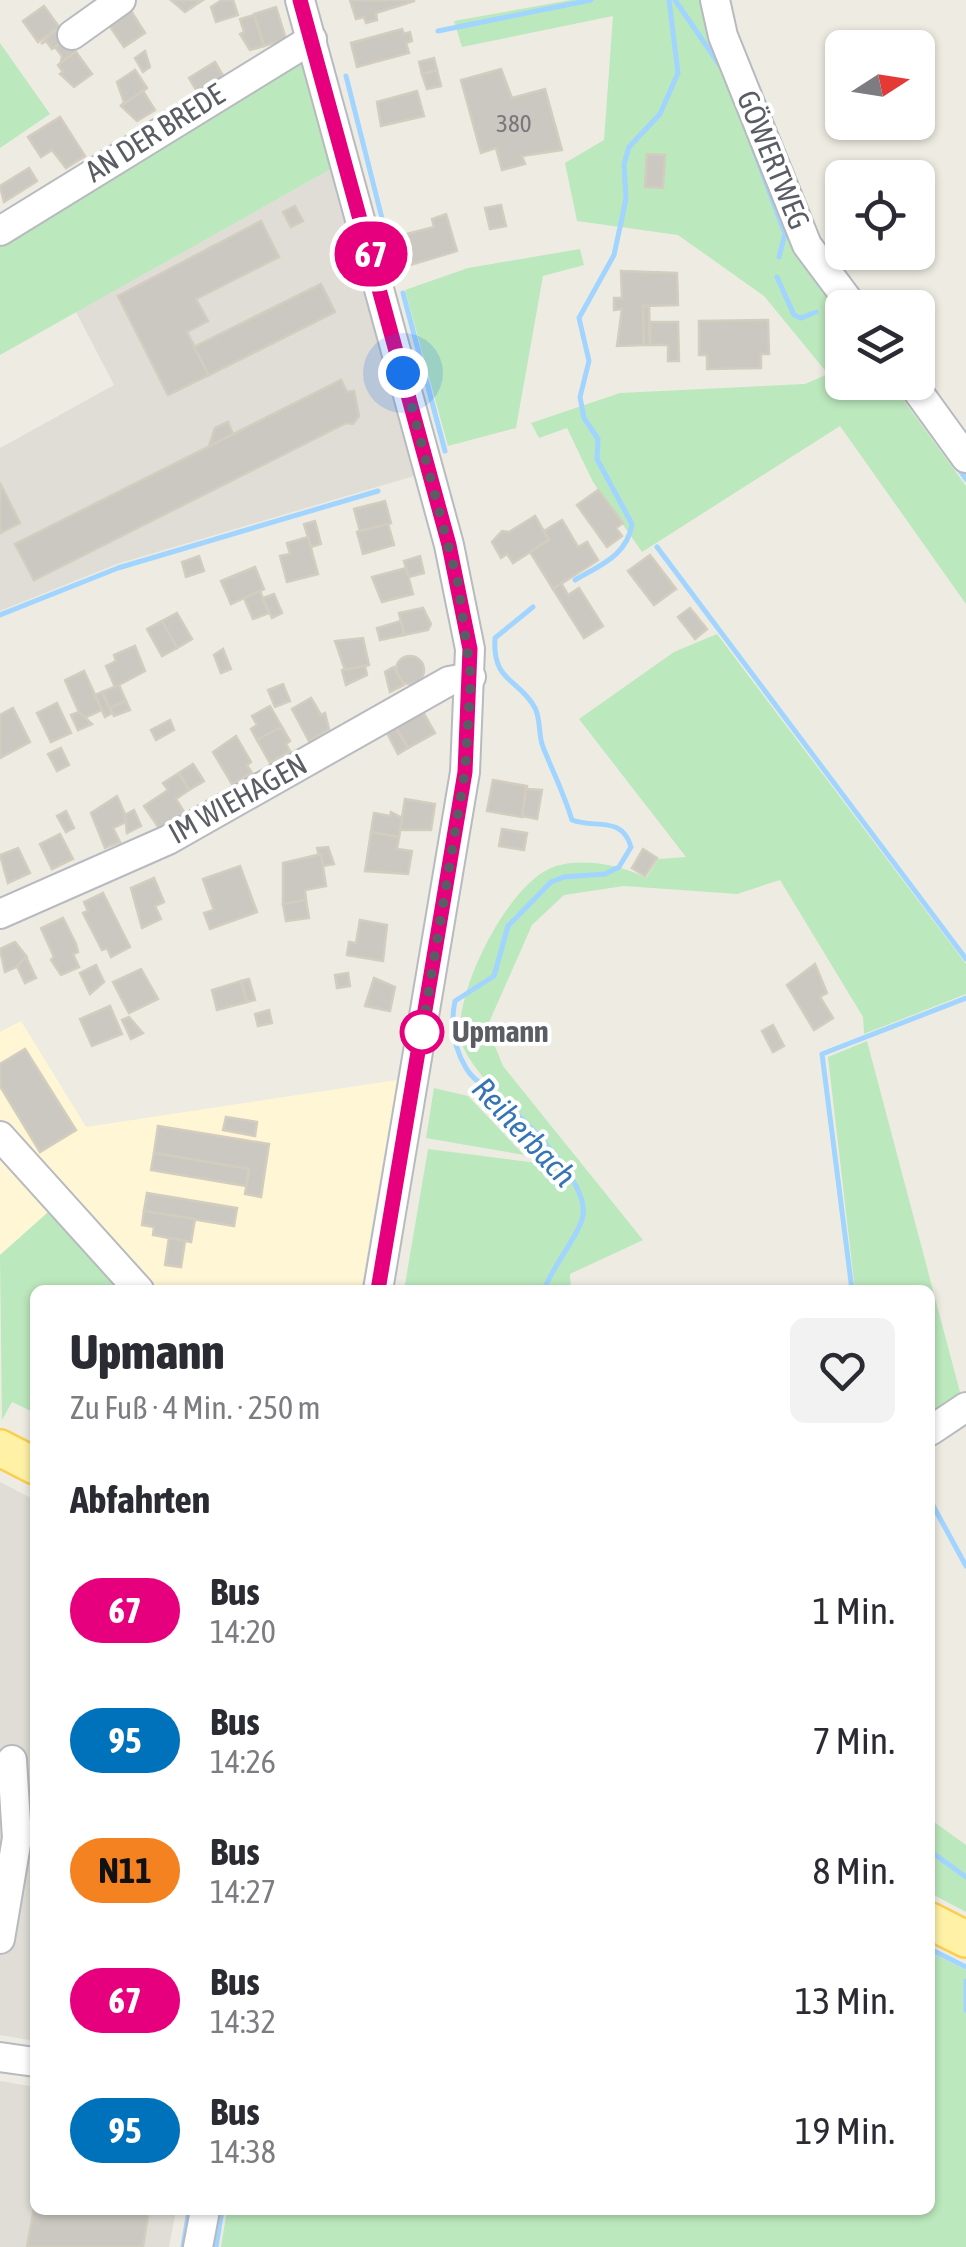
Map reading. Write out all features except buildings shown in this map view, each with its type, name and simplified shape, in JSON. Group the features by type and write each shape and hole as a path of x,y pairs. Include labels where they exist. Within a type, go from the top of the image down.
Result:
{"main road":[{"path":"0,1448 30,1463"},
{"path":"935,1924 966,1939"}],"street":[{"path":"72,35 121,0"},
{"path":"300,0 449,545 466,624 471,677 462,790 379,1285"},
{"name":"GÖWERTWEG","path":"715,0 723,36 807,245 841,290"},
{"name":"AN DER BREDE","path":"0,230 312,38"},
{"path":"924,400 966,458"},
{"name":"IM WIEHAGEN","path":"0,914 168,840 450,681 471,677"},
{"path":"0,1136 134,1285"},
{"path":"935,1428 966,1407"},
{"path":"0,1939 17,1838 12,1760"},
{"path":"0,2057 30,2061"},
{"path":"198,2247 204,2215"}],"shaded area":[{"path":"331,169 414,476 117,564 0,611 0,448 114,385 76,312"},
{"path":"21,1021 86,1127 397,1080 362,1285 142,1285 0,1124 0,1032"},
{"path":"0,1147 55,1206 0,1255"},
{"path":"0,1482 30,1497 30,2040 0,2035"},
{"path":"0,2081 30,2086 30,2215 175,2215 169,2247 0,2247"}],"green space":[{"path":"571,0 708,0 831,290 825,290 825,370 764,296 678,235 577,221 565,163 604,140 613,16 462,47 454,21"},
{"path":"0,43 50,114 0,148"},
{"path":"300,56 331,169 0,355 0,240"},
{"path":"580,249 584,265 543,276 516,428 448,446 405,290 468,268"},
{"path":"825,375 825,400 903,400 966,486 966,604 840,426 642,552 593,482 567,428 539,438 531,423 620,393 805,384"},
{"path":"717,634 966,964 966,994 864,1034 863,1017 780,880 737,894 624,886 564,895 532,925 487,1027 503,1066 643,1240 570,1274 571,1285 405,1285 428,1149 553,1165 563,1174 569,1168 466,1054 461,1020 466,995 475,968 503,915 538,875 556,866 590,863 614,866 646,878 658,859 686,857 579,719 674,652"},
{"path":"867,1041 932,1285 854,1285 828,1057"},
{"path":"434,1088 468,1096 524,1155 426,1138"},
{"path":"55,1206 125,1285 30,1285 30,1411 12,1402 2,1420 0,1255"},
{"path":"935,1298 961,1396 935,1414"},
{"path":"935,1823 966,1845 966,1912 935,1896"},
{"path":"935,1954 966,1970 966,2247 221,2247 226,2215 935,2215"}],"waterway":[{"path":"438,31 591,0"},
{"name":"Reiherbach","path":"575,580 618,552 632,524 597,459 598,439 584,418 580,397 589,361 579,318 614,255 626,199 624,164 629,147 660,114 678,73 669,0"},
{"path":"675,0 721,67"},
{"path":"346,76 387,238"},
{"path":"751,142 785,234 779,257"},
{"path":"777,277 794,315 801,318 816,312"},
{"path":"403,293 445,451"},
{"path":"956,465 966,479"},
{"path":"0,615 118,568 378,491"},
{"path":"657,547 966,959"},
{"name":"Reiherbach","path":"533,607 495,638 498,664 535,708 543,747 572,820 614,827 627,837 631,847 619,867 605,874 564,877 551,882 508,926 494,976 455,1001 454,1035 466,1068 553,1152 582,1201 581,1222 546,1285"},
{"path":"851,1285 822,1054 966,998"},
{"path":"935,1509 966,1566"},
{"name":"Reiherbach","path":"935,1855 966,1877"},
{"path":"935,1952 966,1967"},
{"name":"Reiherbach","path":"966,1981 966,2010"},
{"path":"183,2247 188,2215"},
{"path":"216,2247 221,2215"}],"bus line":[{"name":"67","path":"300,0 449,545 470,649 471,708 465,772 379,1285"}],"place":[{"name":"Upmann","path":"422,1032"}],"route":[{"path":"403,373 458,583 471,677 465,772 422,1032"}]}
